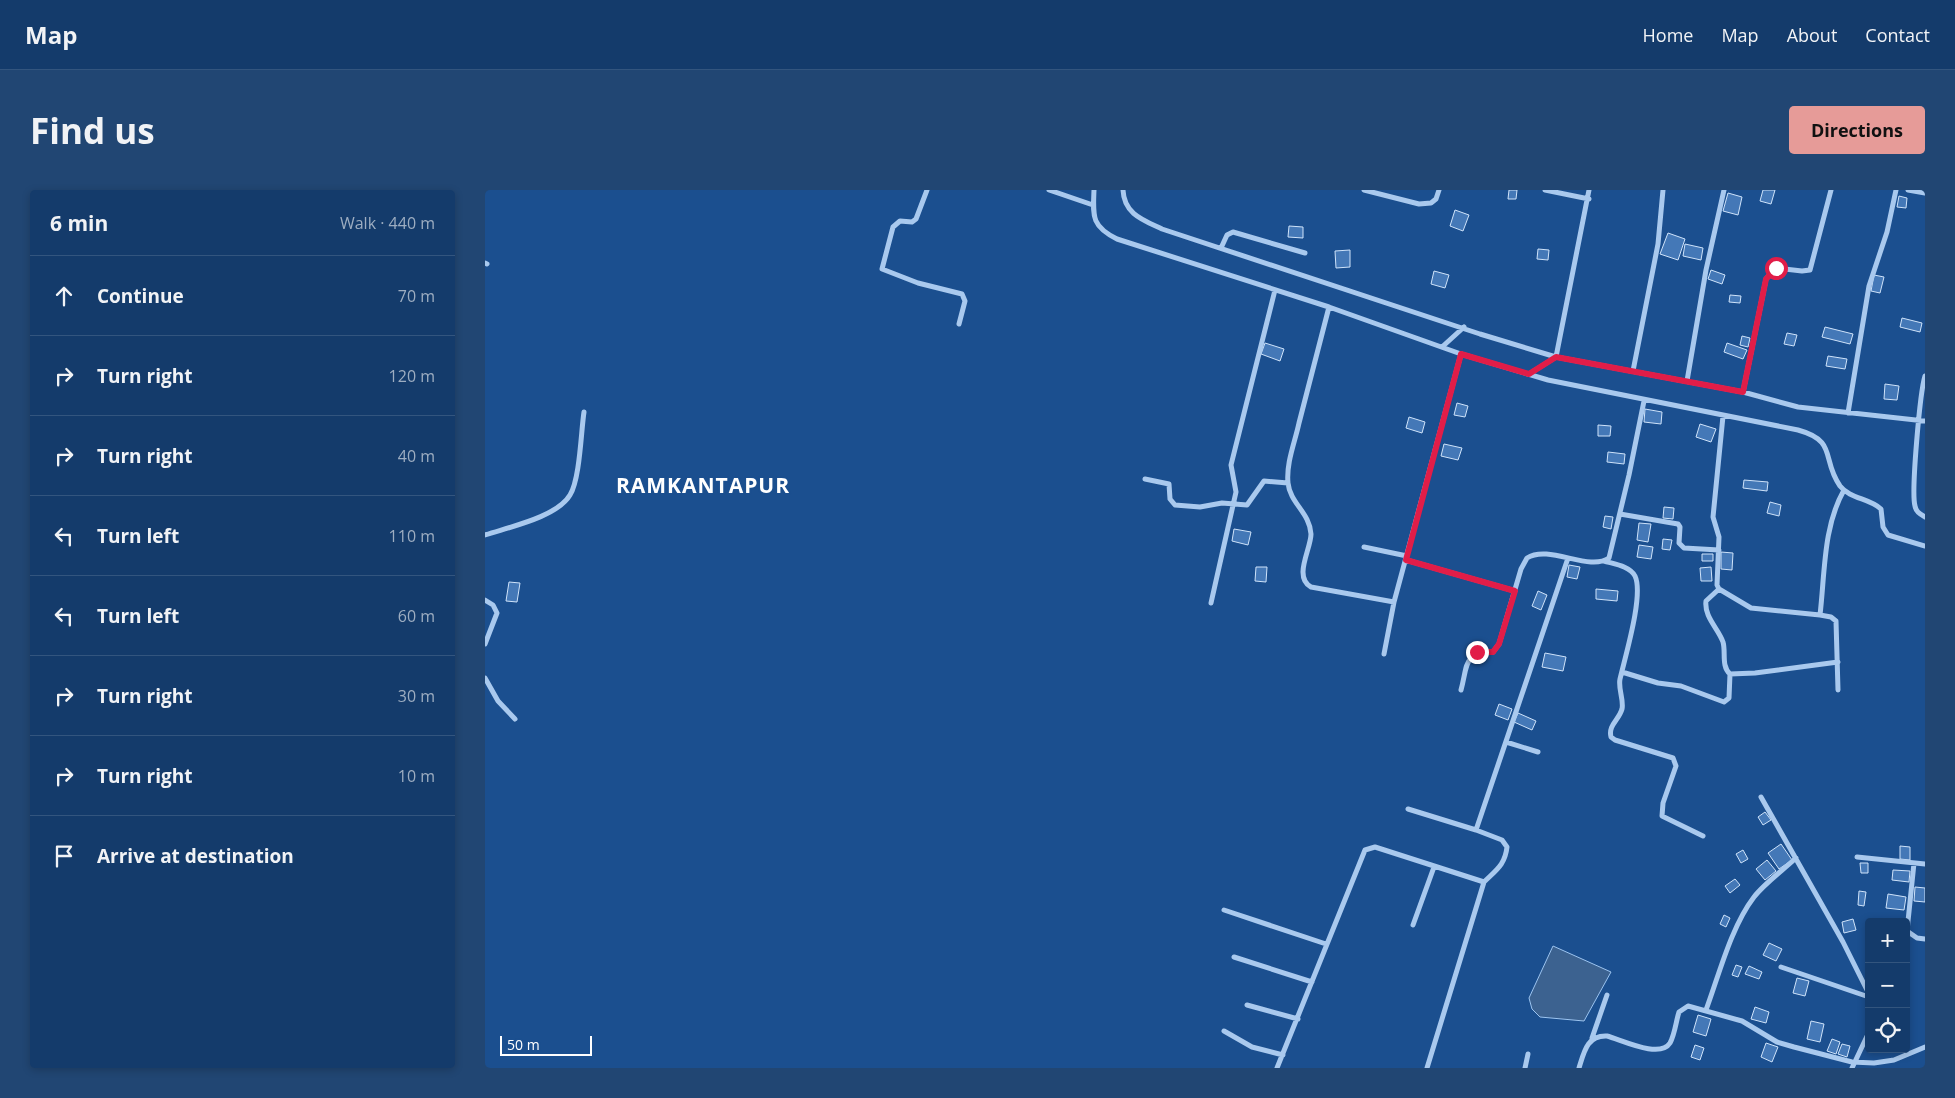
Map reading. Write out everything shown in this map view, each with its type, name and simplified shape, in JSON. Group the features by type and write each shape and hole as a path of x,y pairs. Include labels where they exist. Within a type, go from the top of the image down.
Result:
{"street":[{"path":"927,190 916,220 912,222 900,221 893,227 882,269 918,283 963,294 965,301 959,324"},
{"path":"1049,190 1093,205"},
{"path":"1094,190 1093,217 1098,226 1112,236 1329,307 1461,354 1529,374 1644,401 1798,430 1818,437 1822,440 1833,473 1844,490 1881,509 1883,527 1888,534 1925,546"},
{"path":"1123,190 1125,205 1140,219 1162,229 1556,357 1743,392 1798,407 1923,420"},
{"path":"1364,190 1425,204 1436,199 1439,190"},
{"path":"1545,190 1589,199"},
{"path":"1529,374 1556,357 1589,199 1589,190"},
{"path":"1633,371 1658,244 1663,190"},
{"path":"1687,381 1706,270 1724,190"},
{"path":"1743,392 1766,279 1776,268 1810,270 1831,190"},
{"path":"1848,413 1869,286 1887,232 1896,190"},
{"path":"1908,190 1925,193"},
{"path":"1221,248 1227,235 1233,232 1305,253"},
{"path":"1211,603 1236,487 1231,477 1231,465 1275,290"},
{"path":"1329,307 1289,466 1288,483 1293,500 1310,523 1310,546 1302,570 1306,584 1394,602"},
{"path":"1442,347 1464,327"},
{"path":"1383,654 1394,602 1461,354"},
{"path":"1925,376 1921,396 1923,420 1913,489 1914,505 1917,511 1925,517"},
{"path":"1604,561 1609,558 1620,514 1644,401"},
{"path":"485,535 550,513 570,495 575,482 584,412"},
{"path":"1723,416 1713,517 1719,532 1717,585 1719,589 1751,608 1820,615 1831,617 1836,621 1839,690"},
{"path":"1145,479 1169,484 1171,499 1175,505 1200,506 1216,503 1250,504 1264,481 1288,483"},
{"path":"1820,615 1830,522 1834,507 1844,490"},
{"path":"1620,514 1677,524 1680,527 1679,543 1684,548 1719,550"},
{"path":"1364,547 1515,591"},
{"path":"1461,690 1470,658 1477,652 1493,652 1499,644 1527,558 1539,553 1604,561 1629,570 1637,584 1637,600 1619,686 1622,706 1610,728 1611,737 1615,740 1673,758 1676,766 1663,803 1662,816 1703,836"},
{"path":"1476,830 1568,558"},
{"path":"1622,672 1658,683 1681,686 1724,702 1729,698 1729,674 1725,668 1722,640 1705,608 1706,601 1719,589"},
{"path":"485,600 493,605 497,613 485,644"},
{"path":"1729,674 1755,673 1839,662"},
{"path":"485,678 498,702 515,719"},
{"path":"1506,742 1538,752"},
{"path":"1761,798 1796,858 1865,987"},
{"path":"1408,809 1502,840 1507,848 1502,866 1484,882 1427,1068"},
{"path":"1277,1068 1365,850 1375,847 1484,882"},
{"path":"1857,857 1925,864"},
{"path":"1706,1010 1738,925 1750,903 1759,892 1796,858"},
{"path":"1914,863 1907,931 1917,938 1925,940"},
{"path":"1413,925 1434,867"},
{"path":"1224,910 1326,944"},
{"path":"1233,957 1312,982"},
{"path":"1781,967 1865,994"},
{"path":"1579,1068 1607,995"},
{"path":"1247,1005 1298,1018"},
{"path":"1592,1038 1607,1036 1655,1051 1661,1050 1671,1041 1682,1008 1688,1006 1742,1021 1777,1042 1854,1062 1894,1060 1925,1047"},
{"path":"1224,1031 1252,1046 1283,1055"},
{"path":"1852,1068 1865,1040"},
{"path":"1525,1068 1528,1054"}],"water":[{"path":"1553,946 1611,972 1584,1021 1540,1017 1532,1009 1529,998"}],"building":[{"path":"1509,190 1517,190 1516,199 1508,199"},
{"path":"1763,190 1775,190 1771,204 1760,201"},
{"path":"1728,193 1742,197 1738,215 1723,211"},
{"path":"1899,196 1907,198 1906,208 1897,207"},
{"path":"1455,210 1469,215 1463,231 1450,226"},
{"path":"1289,226 1303,227 1303,238 1288,237"},
{"path":"1668,233 1685,239 1678,260 1660,254"},
{"path":"1685,244 1703,248 1701,260 1683,256"},
{"path":"1538,249 1549,250 1548,260 1537,259"},
{"path":"1350,250 1350,267 1336,268 1335,251"},
{"path":"1711,270 1725,275 1722,284 1708,279"},
{"path":"1434,271 1449,275 1445,288 1431,284"},
{"path":"1874,275 1884,277 1880,293 1871,291"},
{"path":"1730,295 1741,296 1740,303 1729,302"},
{"path":"1902,318 1922,323 1920,332 1900,327"},
{"path":"1825,327 1853,334 1850,344 1822,337"},
{"path":"1787,333 1797,335 1794,346 1784,344"},
{"path":"1742,336 1750,338 1748,347 1740,345"},
{"path":"1265,343 1284,349 1280,361 1261,354"},
{"path":"1727,343 1747,350 1743,359 1724,352"},
{"path":"1828,356 1847,359 1845,369 1826,366"},
{"path":"1885,384 1899,386 1897,400 1884,399"},
{"path":"1457,403 1468,406 1465,417 1454,415"},
{"path":"1645,409 1662,412 1661,424 1644,422"},
{"path":"1409,417 1425,422 1422,433 1406,428"},
{"path":"1700,424 1716,429 1711,442 1696,437"},
{"path":"1598,425 1611,426 1610,436 1598,436"},
{"path":"1444,444 1462,448 1458,460 1441,456"},
{"path":"1608,452 1625,454 1624,464 1607,462"},
{"path":"1744,480 1768,482 1767,491 1743,488"},
{"path":"1770,502 1781,505 1779,516 1767,513"},
{"path":"1664,507 1674,508 1673,519 1663,518"},
{"path":"1605,516 1613,517 1611,529 1603,527"},
{"path":"1639,523 1651,524 1648,542 1637,540"},
{"path":"1234,529 1251,532 1248,545 1232,541"},
{"path":"1663,539 1672,540 1670,550 1662,549"},
{"path":"1639,545 1653,547 1651,559 1637,557"},
{"path":"1721,552 1733,553 1732,570 1721,569"},
{"path":"1702,554 1713,554 1713,561 1702,561"},
{"path":"1569,565 1580,567 1577,579 1567,577"},
{"path":"1256,567 1267,567 1266,582 1255,581"},
{"path":"1711,567 1712,581 1701,581 1700,568"},
{"path":"509,582 520,583 517,602 506,601"},
{"path":"1596,589 1618,591 1617,601 1596,599"},
{"path":"1538,591 1547,595 1541,610 1532,606"},
{"path":"1545,653 1566,657 1563,671 1542,667"},
{"path":"1499,704 1512,709 1508,720 1495,715"},
{"path":"1518,713 1536,721 1532,730 1514,722"},
{"path":"1765,812 1771,820 1763,825 1758,817"},
{"path":"1781,844 1792,860 1779,869 1768,853"},
{"path":"1900,846 1910,847 1910,860 1900,859"},
{"path":"1743,850 1748,859 1741,863 1736,854"},
{"path":"1767,860 1776,871 1765,880 1756,869"},
{"path":"1860,863 1868,863 1868,873 1861,873"},
{"path":"1893,870 1910,871 1909,882 1892,880"},
{"path":"1735,879 1740,885 1730,893 1725,886"},
{"path":"1915,887 1925,888 1925,902 1914,901"},
{"path":"1859,891 1866,892 1864,906 1858,905"},
{"path":"1888,894 1906,897 1904,910 1886,908"},
{"path":"1724,915 1730,918 1726,927 1720,924"},
{"path":"1853,919 1856,930 1844,933 1842,922"},
{"path":"1769,943 1782,949 1776,961 1763,955"},
{"path":"1736,965 1742,967 1738,977 1732,975"},
{"path":"1749,966 1762,972 1759,979 1745,974"},
{"path":"1797,978 1809,981 1805,996 1793,993"},
{"path":"1755,1007 1769,1012 1766,1023 1751,1019"},
{"path":"1698,1015 1711,1019 1706,1036 1693,1032"},
{"path":"1811,1021 1824,1024 1820,1042 1807,1039"},
{"path":"1832,1039 1840,1042 1836,1054 1827,1051"},
{"path":"1766,1043 1778,1047 1772,1062 1761,1057"},
{"path":"1842,1044 1850,1046 1847,1057 1838,1054"},
{"path":"1695,1045 1704,1048 1700,1060 1691,1057"}],"district":[{"name":"RAMKANTAPUR","path":"703,486"}],"route":[{"path":"1477,652 1493,652 1496,649 1515,591 1406,560 1461,354 1529,374 1556,357 1743,392 1766,279 1771,271 1776,268"}]}
